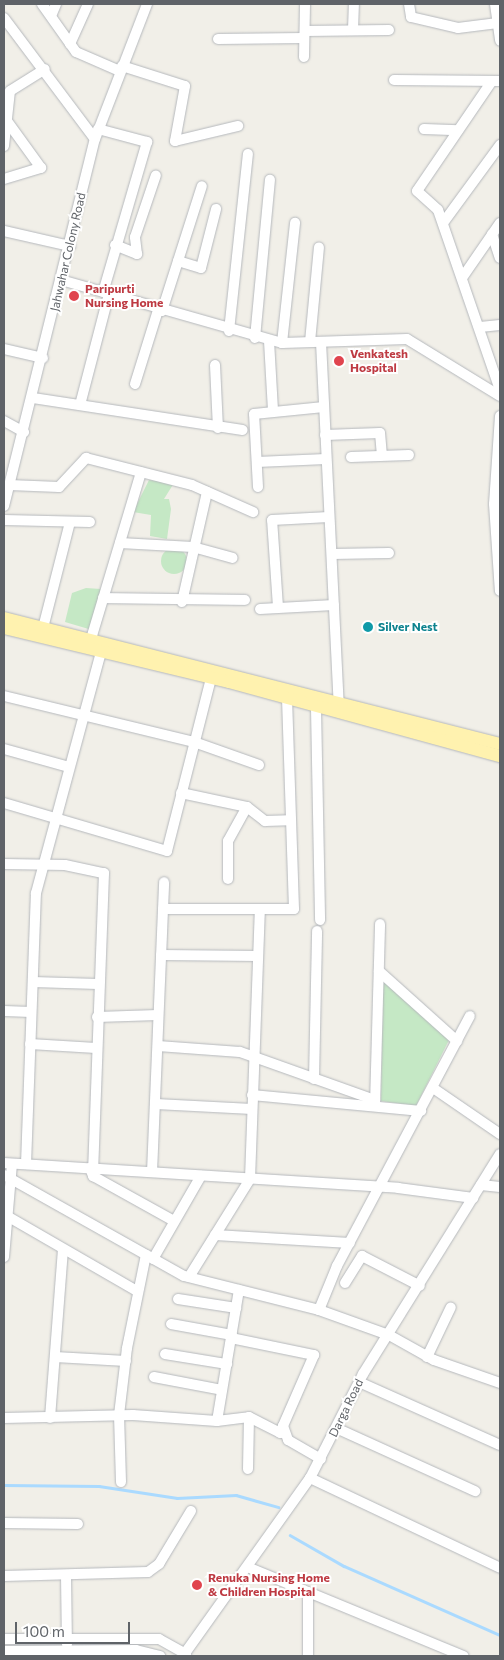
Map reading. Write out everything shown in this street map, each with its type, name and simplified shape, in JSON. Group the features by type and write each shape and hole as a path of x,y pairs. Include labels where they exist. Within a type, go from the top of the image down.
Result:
{"main road":[{"path":"4,618 91,639 339,708 500,756"},
{"path":"4,628 211,679 316,708 339,708 500,744"}],"street":[{"path":"42,4 76,52 121,69 185,86 175,141 238,126"},
{"path":"51,16 56,4"},
{"path":"70,44 88,4"},
{"name":"Jahwahar Colony Road","path":"4,506 44,358 94,139 147,4"},
{"path":"304,57 305,4"},
{"path":"353,30 354,4"},
{"path":"409,4 411,17 458,28 498,23"},
{"path":"495,4 500,36"},
{"path":"4,18 45,68 94,139"},
{"path":"218,39 353,30 389,30"},
{"path":"4,146 7,88 45,68"},
{"path":"394,80 496,81"},
{"path":"496,81 458,130 417,191 438,210 480,327 500,390"},
{"path":"4,178 41,168 6,121"},
{"path":"80,405 115,245 147,142 98,129"},
{"path":"424,129 458,130"},
{"path":"442,223 500,145"},
{"path":"230,331 248,154"},
{"path":"115,245 137,254 135,237 156,175"},
{"path":"255,338 270,180"},
{"path":"134,384 178,261 202,186"},
{"path":"178,261 201,268 216,209"},
{"path":"282,344 295,223"},
{"path":"462,278 500,223"},
{"path":"4,231 70,246"},
{"path":"492,234 500,258"},
{"path":"319,246 316,342 324,407 339,708"},
{"path":"61,280 160,311 282,344 407,339 500,396"},
{"path":"480,327 500,325"},
{"path":"270,341 273,410"},
{"path":"4,350 44,358"},
{"path":"215,364 218,428"},
{"path":"33,398 218,428 243,430"},
{"path":"258,487 254,414 273,410 324,407"},
{"path":"500,416 494,504 500,591"},
{"path":"4,421 24,432"},
{"path":"325,435 380,433 382,455"},
{"path":"350,457 408,455"},
{"path":"10,485 59,487 86,458 207,492 253,512"},
{"path":"257,462 326,459"},
{"path":"91,639 141,472"},
{"path":"182,602 207,492"},
{"path":"278,608 272,520 329,517"},
{"path":"4,520 90,522"},
{"path":"43,628 70,522"},
{"path":"120,543 193,547 233,558"},
{"path":"332,554 389,553"},
{"path":"104,598 182,602 245,600"},
{"path":"260,608 334,605"},
{"path":"26,1164 32,982 40,867 101,652"},
{"path":"4,803 54,820 167,851 211,679"},
{"path":"4,696 83,717 194,742 259,765"},
{"path":"163,909 294,909 289,820 287,699"},
{"path":"316,708 320,920"},
{"path":"4,749 69,767"},
{"path":"181,793 247,807 265,821 289,820"},
{"path":"228,879 228,841 247,807"},
{"path":"4,864 40,867 65,865 104,873 98,984 93,1176 174,1221"},
{"path":"152,1172 164,882"},
{"path":"189,1277 250,1179 260,910"},
{"path":"375,1103 380,924"},
{"path":"314,1079 317,931"},
{"path":"161,955 258,956"},
{"path":"379,971 457,1041"},
{"path":"32,982 98,984"},
{"path":"4,1011 31,1012"},
{"path":"97,1016 158,1015"},
{"path":"319,1310 350,1243 382,1187 470,1016"},
{"path":"30,1044 96,1048"},
{"path":"158,1046 240,1052 375,1103"},
{"path":"433,1088 500,1134"},
{"path":"252,1095 375,1103 421,1111"},
{"path":"156,1104 252,1109"},
{"name":"Darga Road","path":"184,1655 250,1568 299,1496 321,1459 359,1382 500,1154"},
{"path":"4,1257 8,1163 382,1187 473,1198"},
{"path":"120,1482 119,1416 137,1291 150,1257 201,1176"},
{"path":"7,1177 189,1277 319,1310 389,1335 428,1357 500,1383"},
{"path":"481,1185 500,1187"},
{"path":"7,1216 137,1291"},
{"path":"215,1235 350,1243"},
{"path":"50,1418 64,1249"},
{"path":"345,1283 362,1256 420,1286"},
{"path":"217,1420 239,1290"},
{"path":"178,1299 236,1308"},
{"path":"428,1357 451,1307"},
{"path":"4,1418 119,1416 217,1420 249,1417 280,1434 314,1355 171,1324"},
{"path":"165,1354 227,1364"},
{"path":"55,1357 126,1361"},
{"path":"154,1378 222,1390"},
{"path":"359,1382 500,1445"},
{"path":"248,1468 249,1417"},
{"path":"283,1426 288,1440 321,1459"},
{"path":"336,1428 475,1491"},
{"path":"310,1478 500,1568"},
{"path":"4,1576 66,1576 148,1572 159,1564 191,1511"},
{"path":"4,1523 78,1524"},
{"path":"250,1568 464,1656"},
{"path":"66,1576 68,1650"},
{"path":"308,1592 308,1656"},
{"path":"4,1639 159,1639 184,1655"},
{"path":"20,1653 24,1639"},
{"path":"4,1651 20,1653 68,1650 136,1650 160,1656"}],"green space":[{"path":"149,480 174,483 164,499 169,499 171,509 167,539 150,536 151,515 133,512"},
{"path":"174,548 183,552 187,561 183,570 174,574 165,570 161,561 165,552"},
{"path":"86,588 101,589 92,630 65,622 72,593"},
{"path":"383,981 449,1040 416,1106 381,1101"}],"waterway":[{"path":"4,1485 99,1486 177,1498 236,1495 278,1507"},
{"path":"290,1535 344,1566 500,1635"}],"place":[{"name":"Paripurti Nursing Home","path":"74,296"},
{"name":"Venkatesh Hospital","path":"339,361"},
{"name":"Silver Nest","path":"368,627"},
{"name":"Renuka Nursing Home & Children Hospital","path":"197,1585"}]}
